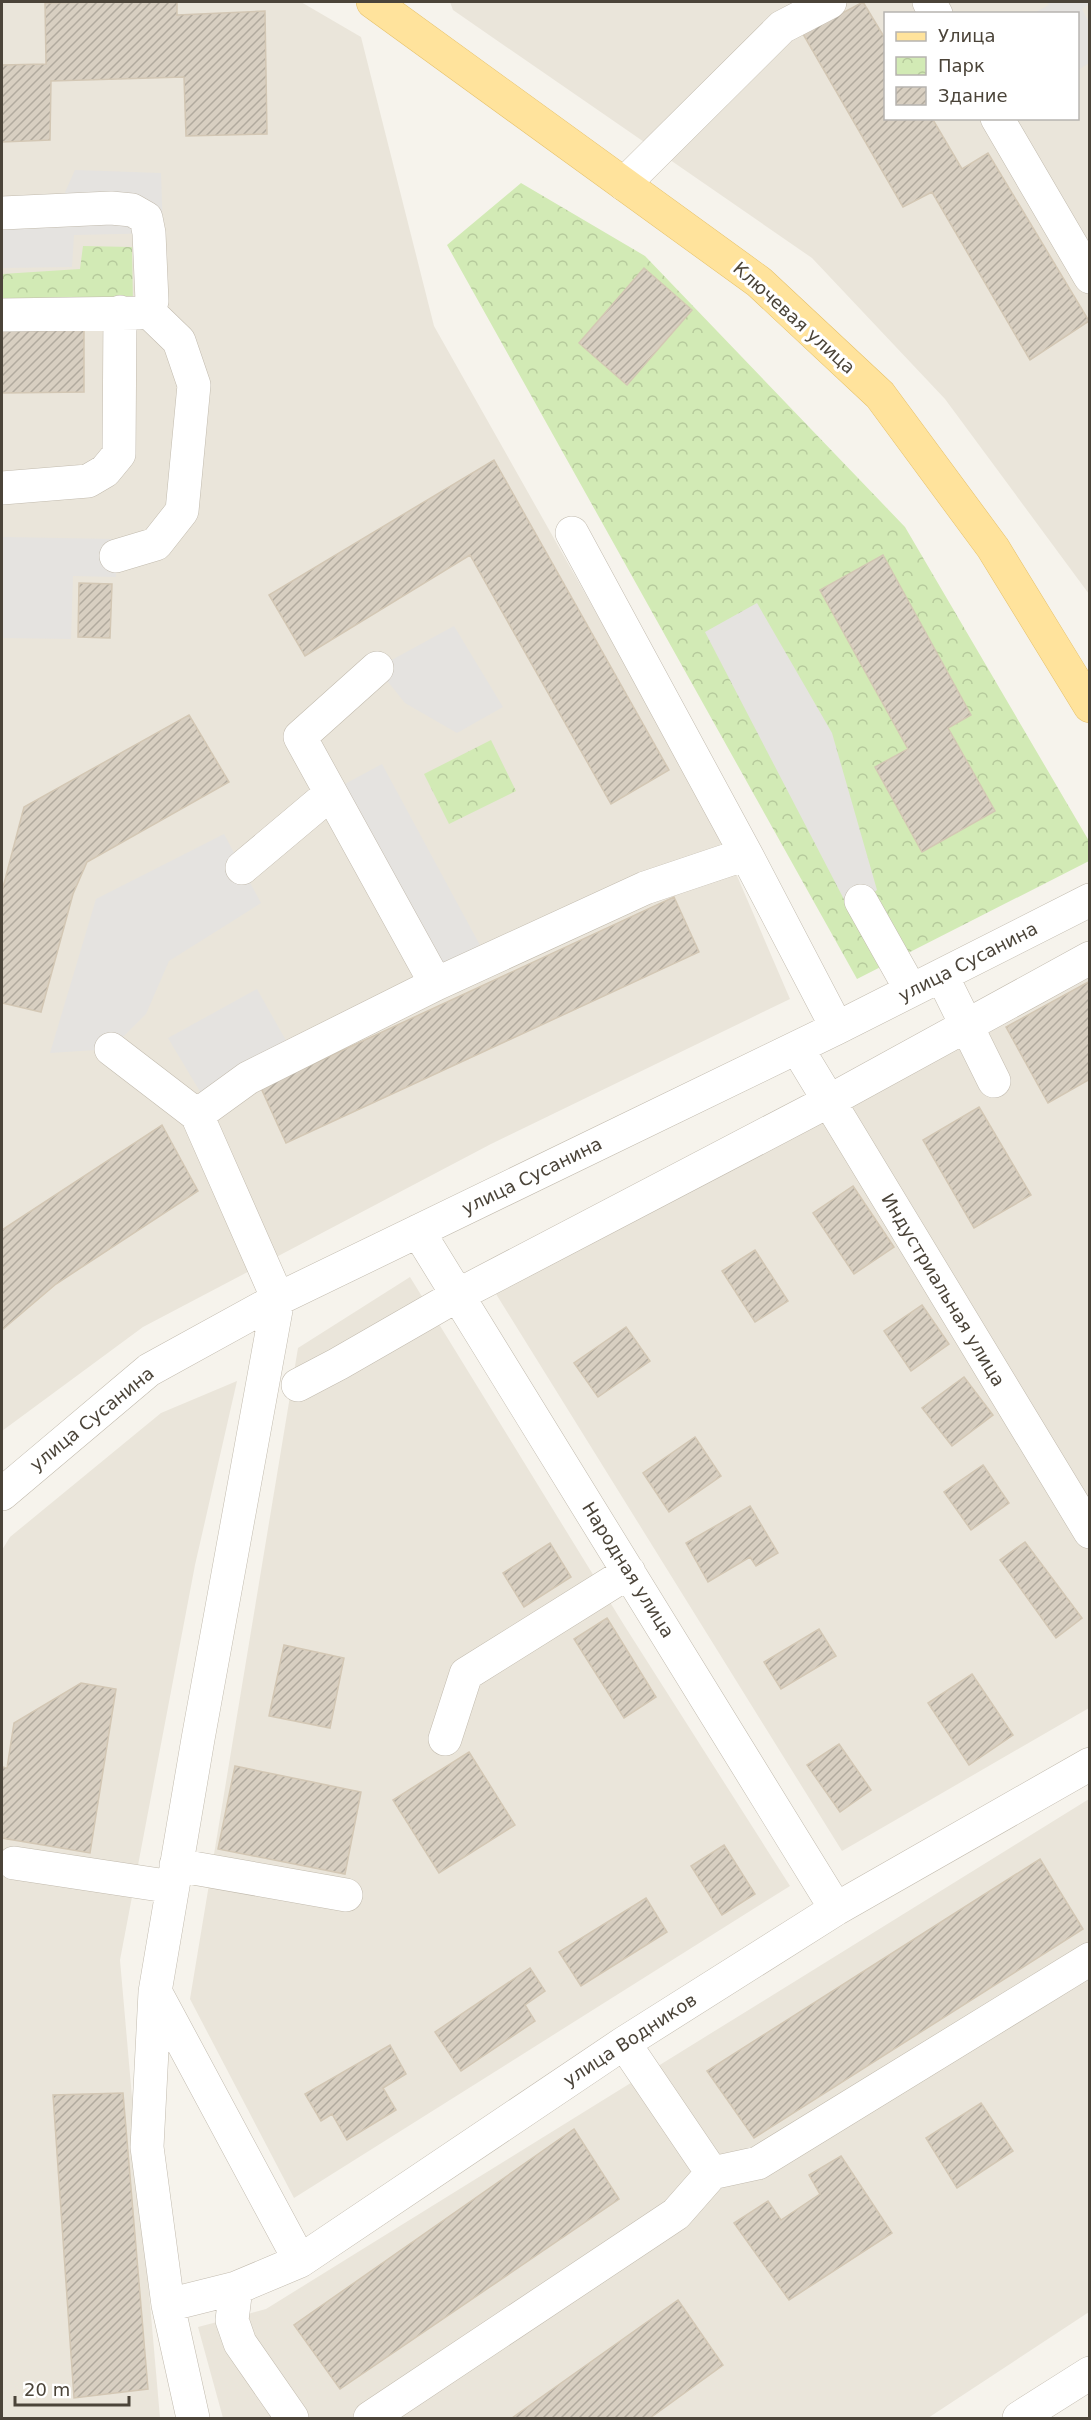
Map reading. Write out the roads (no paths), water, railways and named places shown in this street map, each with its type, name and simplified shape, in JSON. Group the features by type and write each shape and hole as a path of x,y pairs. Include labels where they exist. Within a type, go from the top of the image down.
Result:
{"main road":[{"name":"Ключевая улица","path":"373,2 759,282 880,395 993,548 1089,706"}],"street":[{"path":"624,184 782,27 830,2"},
{"path":"998,120 1089,277"},
{"path":"2,213 111,208 132,210 146,218 149,233 152,301 134,312 2,315"},
{"path":"2,488 88,481 105,471 119,454 134,312"},
{"path":"116,556 156,544 182,511 194,385 179,341 134,312"},
{"path":"572,533 746,854 837,1028"},
{"path":"378,668 300,737 436,984"},
{"path":"242,868 330,794"},
{"path":"197,1115 248,1078 436,984 645,888 746,854"},
{"name":"улица Сусанина","path":"2,1494 149,1370 278,1299 837,1028 1089,900"},
{"path":"861,902 911,990"},
{"path":"298,1385 458,1295 829,1101 1089,958"},
{"path":"942,976 994,1081"},
{"name":"Индустриальная улица","path":"796,1048 1089,1532"},
{"path":"111,1049 197,1115 278,1299 155,1992 147,2147 168,2305 193,2418"},
{"name":"Народная улица","path":"418,1230 836,1910"},
{"path":"445,1739 466,1674 629,1572"},
{"name":"улица Водников","path":"168,2305 236,2288 300,2261 624,2043 836,1910 1089,1764"},
{"path":"14,1863 175,1876 346,1895"},
{"path":"370,2418 676,2214 712,2173 758,2163 1089,1959"},
{"path":"155,1992 300,2261"},
{"path":"624,2043 712,2173"},
{"path":"236,2288 232,2320 240,2343 292,2418"},
{"path":"1019,2418 1089,2373"}]}
